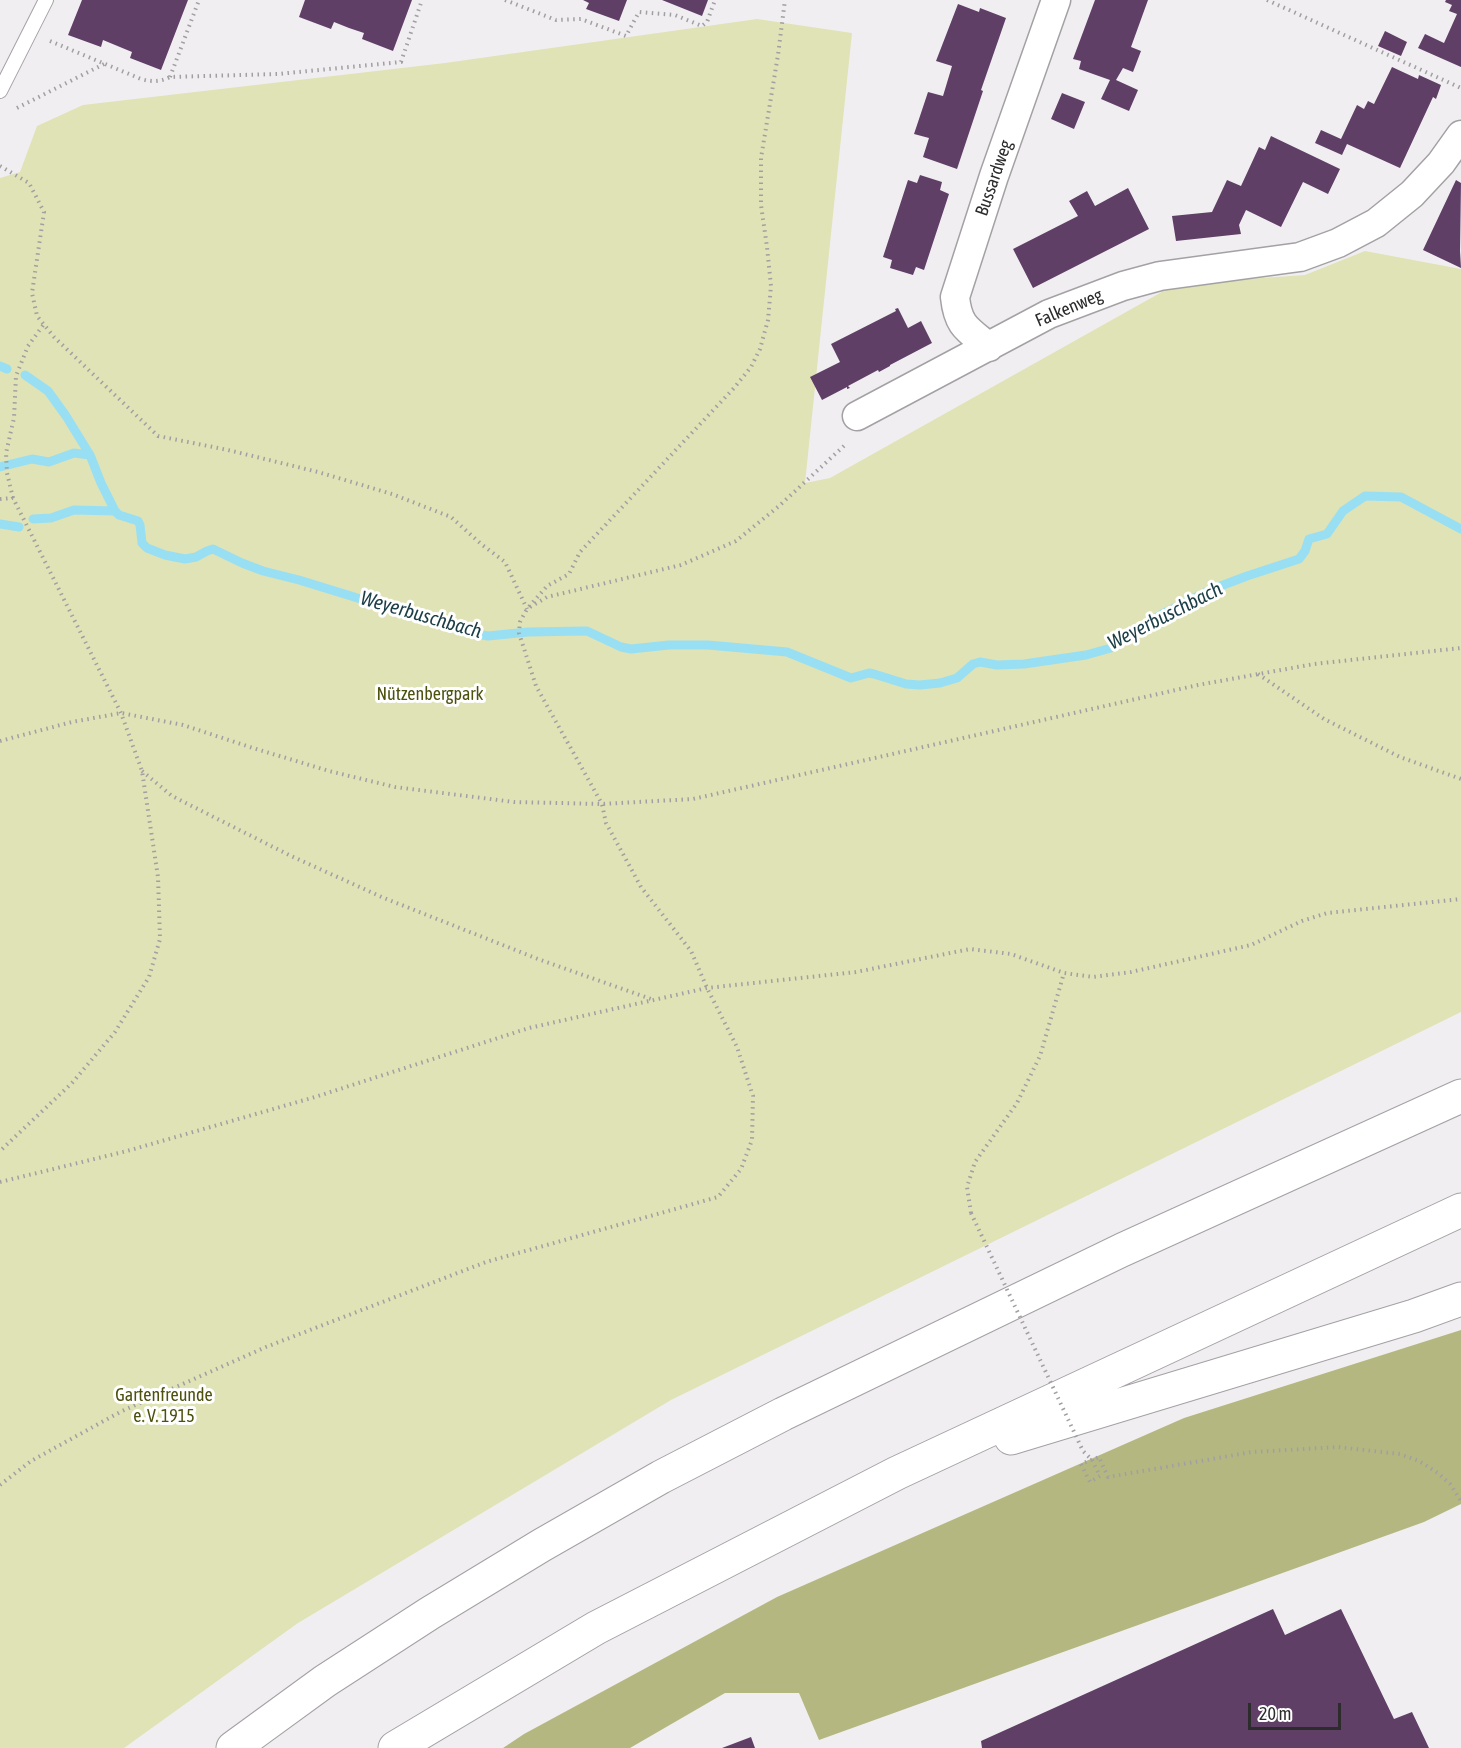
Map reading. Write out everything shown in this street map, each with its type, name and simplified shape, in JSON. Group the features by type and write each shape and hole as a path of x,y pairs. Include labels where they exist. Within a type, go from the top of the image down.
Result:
{"highway":[{"path":"233,1748 325,1682 430,1613 661,1477 783,1414 1122,1250 1461,1095"},
{"path":"395,1748 596,1628 897,1473 1461,1210"},
{"path":"897,1473 1414,1317 1461,1299"}],"street":[{"name":"Bussardweg","path":"988,347 963,326 957,313 955,297 994,176 1056,0"},
{"name":"Falkenweg","path":"857,416 1049,314 1123,286 1160,276 1299,257 1338,243 1376,223 1412,194 1441,163 1461,135"}],"lane":[{"path":"0,91 46,0"}],"path":[{"path":"170,76 199,0"},
{"path":"29,32 152,82 162,81 170,76 278,74 401,62 422,0"},
{"path":"505,0 556,20 581,19 626,36 639,12 675,15 702,26 707,22 715,0"},
{"path":"0,1485 32,1461 122,1411 266,1347 486,1262 718,1197 741,1169 752,1140 753,1096 737,1047 691,951 641,887 606,823 602,804 536,686 519,633 520,622 527,609 547,586 569,574 580,552 734,387 751,367 760,349 768,320 771,286 768,247 761,205 761,158 785,0"},
{"path":"1268,0 1461,88"},
{"path":"10,112 105,64"},
{"path":"0,166 29,183 44,212 32,293 37,316 54,337 158,436 318,472 393,494 451,517 505,562 527,609"},
{"path":"0,1150 72,1083 115,1032 148,977 160,939 158,877 142,771 121,713 14,498 6,473 6,453 14,418 16,376 28,346 44,324"},
{"path":"527,609 547,597 681,565 736,541 779,506 854,437 857,416"},
{"path":"0,499 14,498"},
{"path":"0,741 72,722 121,713 183,725 318,767 395,787 514,802 602,804 693,799 1198,685 1314,664 1461,648"},
{"path":"1258,674 1324,719 1400,757 1461,779"},
{"path":"142,771 172,796 291,856 384,898 537,959 651,1000"},
{"path":"0,1182 127,1151 315,1097 529,1028 707,988 856,972 970,949 1011,954 1064,973 1093,977 1131,972 1251,945 1302,921 1327,913 1461,899"},
{"path":"1064,973 1040,1056 1017,1103 975,1162 967,1187 971,1213 1083,1451 1092,1460 1100,1476 1090,1482 1081,1464 1092,1460 1099,1457 1108,1477 1252,1452 1338,1447 1400,1454 1419,1461 1450,1484 1461,1502"}],"green space":[{"name":"Nützenbergpark","path":"757,19 852,33 805,483 830,478 1176,284 1305,275 1365,251 1461,269 1461,1012 671,1400 298,1623 124,1748 0,1748 0,178 20,172 37,126 83,105 445,63"},
{"path":"1461,1330 1461,1504 1424,1522 819,1740 799,1693 725,1693 630,1748 503,1748 524,1734 777,1597 1184,1418"}],"building":[{"path":"82,0 188,0 161,70 130,58 132,52 103,40 101,47 68,35"},
{"path":"305,0 412,0 393,51 362,39 364,33 334,22 331,29 299,17"},
{"path":"583,0 627,0 619,21 586,9 589,3"},
{"path":"662,0 708,0 702,16"},
{"path":"1095,0 1148,0 1131,47 1141,51 1133,72 1123,68 1116,80 1138,90 1129,111 1101,99 1110,80 1079,69 1081,61 1073,59"},
{"path":"1446,0 1461,0 1461,67 1418,48 1425,34 1444,43 1457,14 1449,11 1452,5 1445,2"},
{"path":"958,4 979,12 980,8 1006,18 957,169 923,157 929,138 914,134 928,92 943,96 952,66 936,61"},
{"path":"1385,31 1407,42 1401,56 1378,46"},
{"path":"1392,67 1418,79 1419,75 1441,85 1436,99 1433,97 1400,168 1347,144 1342,155 1315,143 1321,130 1341,139 1357,105 1364,109 1368,101 1374,104"},
{"path":"1062,93 1085,102 1074,129 1051,119"},
{"path":"1271,136 1340,169 1328,194 1303,182 1281,227 1246,210 1239,225 1241,234 1176,241 1172,216 1212,212 1227,180 1241,186 1259,147 1265,150"},
{"path":"920,175 942,182 940,190 949,194 924,270 916,267 913,275 890,268 892,260 883,257 908,180 917,183"},
{"path":"1456,180 1461,183 1461,268 1423,250"},
{"path":"1128,188 1149,229 1033,288 1013,249 1078,216 1069,201 1087,191 1095,206"},
{"path":"898,308 908,328 921,321 932,343 848,386 850,388 847,389 847,387 822,400 810,377 840,362 831,344"},
{"path":"1273,1609 1285,1635 1341,1609 1394,1719 1412,1712 1429,1748 982,1748 981,1741"},
{"path":"751,1737 755,1748 722,1748"}],"waterway":[{"name":"Weyerbuschbach","path":"0,366 7,369"},
{"name":"Weyerbuschbach","path":"25,375 48,391 66,416 90,455 115,511 119,515 138,521 142,543 147,548 165,555 185,559 196,557 213,549 263,571 377,604 417,613 466,632 488,636 528,632 587,631 621,647 631,649 669,645 708,645 787,652 851,678 869,673 906,684 940,683 957,678 973,664 980,662 997,665 1024,664 1086,655 1111,648 1162,614 1210,590 1299,559 1309,539 1327,534 1343,511 1365,496 1401,497 1461,529"},
{"path":"0,467 32,459 49,462 74,453 90,455"},
{"path":"33,519 51,518 74,510 115,511"},
{"path":"0,524 19,527"}],"park label":[{"name":"Gartenfreunde e. V. 1915","path":"164,1405"}]}
